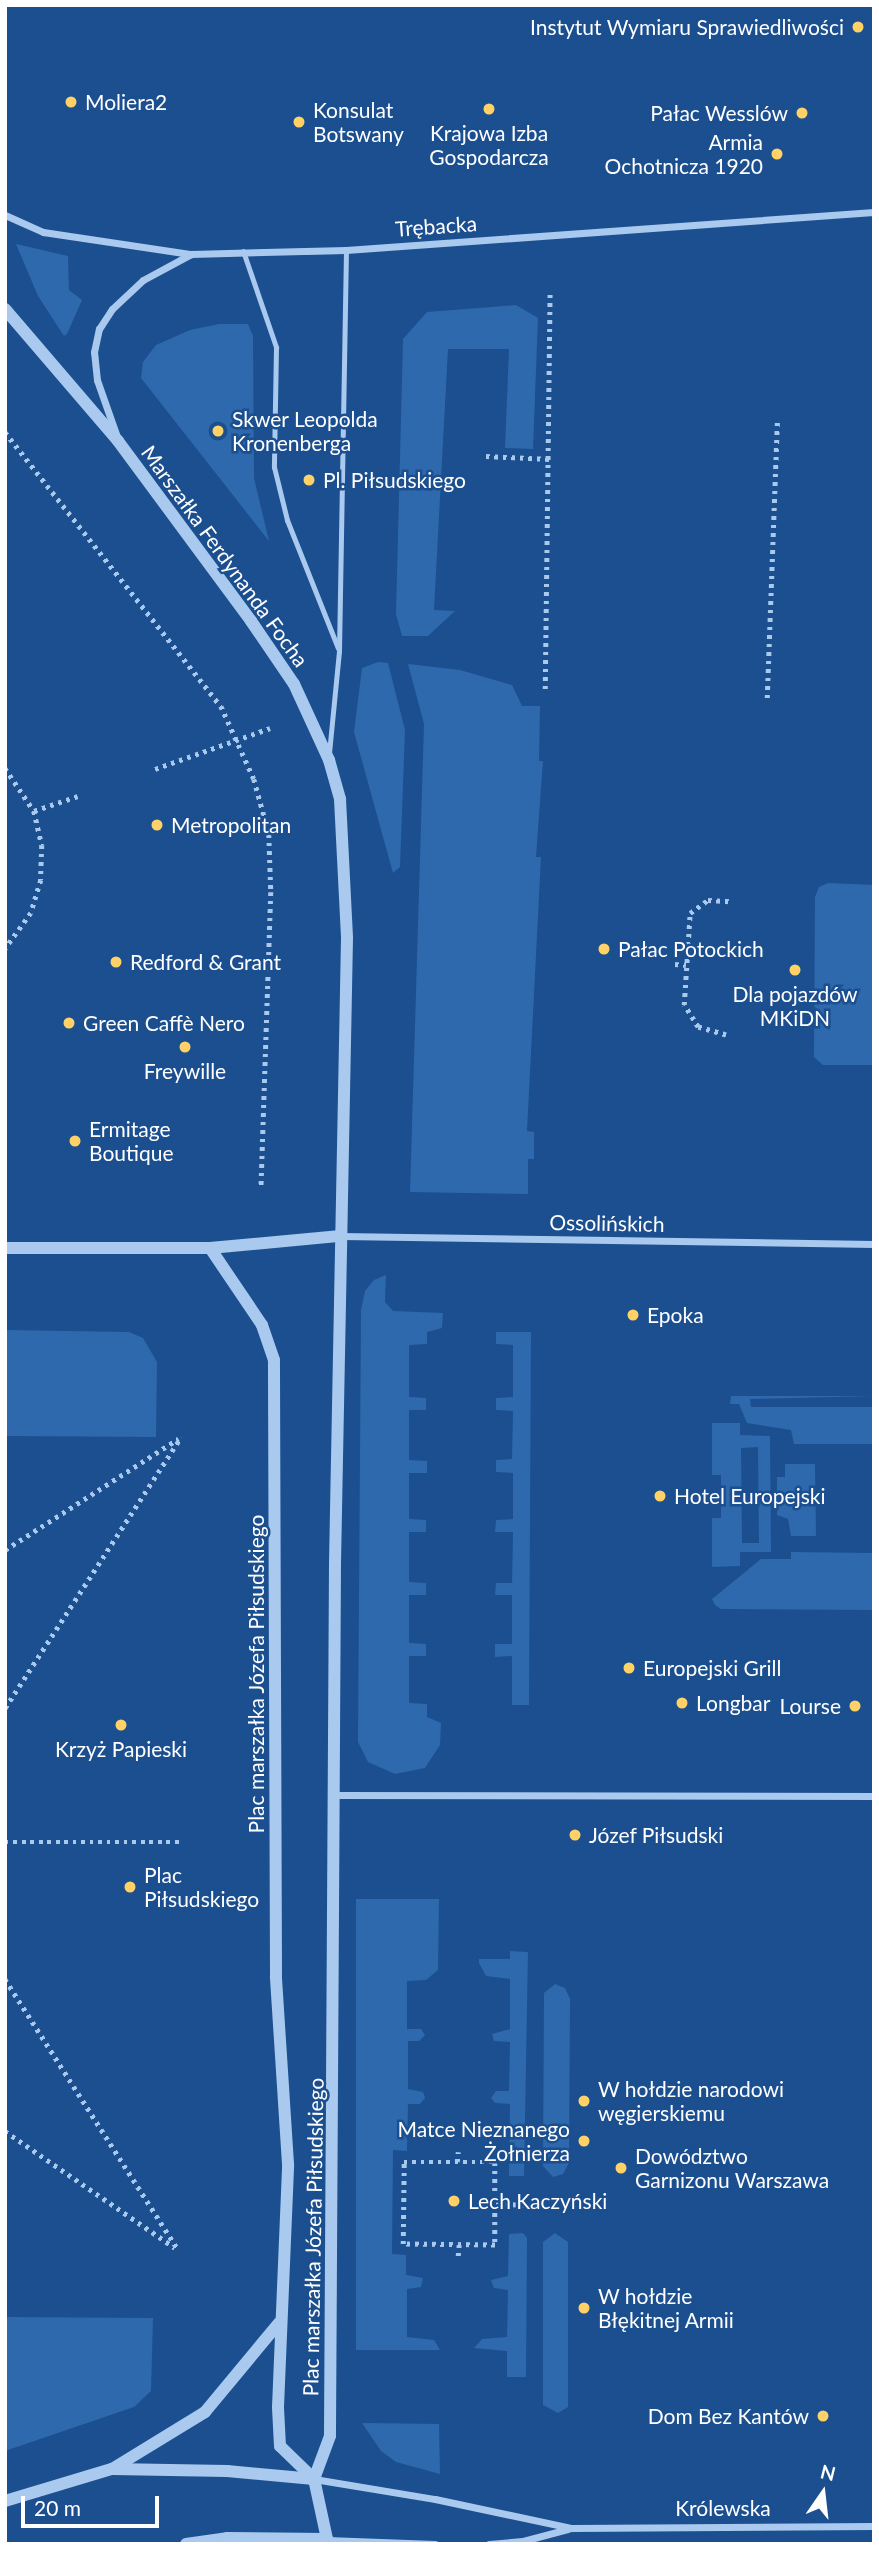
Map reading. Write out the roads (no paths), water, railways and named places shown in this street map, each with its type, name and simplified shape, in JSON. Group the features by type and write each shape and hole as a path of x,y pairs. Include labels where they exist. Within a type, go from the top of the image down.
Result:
{"street":[{"name":"Trębacka","path":"5,215 43,232 191,254 346,250 874,212"},
{"path":"118,441 97,380 94,352 99,329 112,309 143,280 191,254"},
{"name":"Marszałka Ferdynanda Focha","path":"5,310 118,441 210,561 294,684 329,760 341,799 346,841 340,1236"},
{"path":"5,1248 210,1248 340,1236"},
{"name":"Ossolińskich","path":"340,1236 874,1244"},
{"name":"Plac marszałka Józefa Piłsudskiego","path":"210,1248 262,1325 274,1360 276,1938 288,2164 288,2244 279,2323 280,2446 314,2479 330,2436 340,1236"},
{"path":"335,1795 874,1796"},
{"path":"5,2501 112,2469 205,2412 279,2323"},
{"path":"112,2469 227,2471 314,2479 327,2541"},
{"name":"Królewska","path":"314,2479 435,2498 572,2528 874,2526"},
{"name":"Królewska","path":"489,2544 523,2541 572,2528"},
{"path":"186,2544 227,2538 435,2544"}],"lane":[{"path":"329,760 339,651 346,250"},
{"path":"243,251 276,347 274,467 288,520 339,651"}],"place":[{"name":"Instytut Wymiaru Sprawiedliwości","path":"858,27"},
{"name":"Moliera2","path":"71,102"},
{"name":"Krajowa Izba Gospodarcza","path":"489,109"},
{"name":"Pałac Wesslów","path":"802,113"},
{"name":"Konsulat Botswany","path":"299,122"},
{"name":"Armia Ochotnicza 1920","path":"777,154"},
{"name":"Skwer Leopolda Kronenberga","path":"218,431"},
{"name":"Pl. Piłsudskiego","path":"309,480"},
{"name":"Metropolitan","path":"157,825"},
{"name":"Pałac Potockich","path":"604,949"},
{"name":"Redford & Grant","path":"116,962"},
{"name":"Dla pojazdów MKiDN","path":"795,970"},
{"name":"Green Caffè Nero","path":"69,1023"},
{"name":"Freywille","path":"185,1047"},
{"name":"Ermitage Boutique","path":"75,1141"},
{"name":"Epoka","path":"633,1315"},
{"name":"Hotel Europejski","path":"660,1496"},
{"name":"Europejski Grill","path":"629,1668"},
{"name":"Longbar","path":"682,1703"},
{"name":"Lourse","path":"855,1706"},
{"name":"Krzyż Papieski","path":"121,1725"},
{"name":"Józef Piłsudski","path":"575,1835"},
{"name":"Plac Piłsudskiego","path":"130,1887"},
{"name":"W hołdzie narodowi węgierskiemu","path":"584,2101"},
{"name":"Matce Nieznanego Żołnierza","path":"584,2141"},
{"name":"Dowództwo Garnizonu Warszawa","path":"621,2168"},
{"name":"Lech Kaczyński","path":"454,2201"},
{"name":"W hołdzie Błękitnej Armii","path":"584,2308"},
{"name":"Dom Bez Kantów","path":"823,2416"}]}
